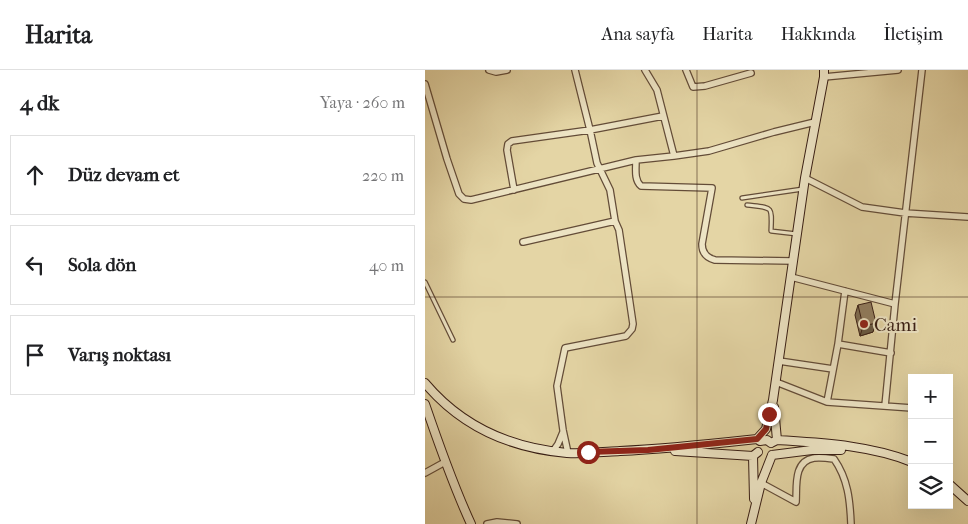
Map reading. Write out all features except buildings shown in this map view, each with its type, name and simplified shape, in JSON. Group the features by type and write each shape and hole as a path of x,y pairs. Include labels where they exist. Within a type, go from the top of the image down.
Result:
{"street":[{"path":"489,70 496,72 507,70"},
{"path":"568,453 557,386 565,348 626,336 632,329 633,324 619,230 615,221 611,195 597,163 591,130 575,70"},
{"path":"645,70 657,90 674,156"},
{"path":"686,70 693,86 705,86 751,73"},
{"path":"755,508 756,447 758,440 766,429 773,400 805,178 824,73 898,70"},
{"path":"885,406 922,70"},
{"path":"425,84 459,194 468,200 636,160 709,151 815,122"},
{"path":"514,190 507,150 509,143 512,141 591,130 663,116"},
{"path":"636,160 636,179 641,186 712,188 703,244 703,252 707,257 715,260 793,262"},
{"path":"805,178 862,207 905,213 968,217"},
{"path":"523,242 615,221"},
{"path":"791,277 895,304"},
{"path":"827,402 845,291"},
{"path":"837,344 891,353"},
{"path":"779,361 833,369"},
{"path":"776,382 827,402 908,408"},
{"path":"425,383 438,398 460,417 493,436 526,447 568,453 648,450 767,440 867,449 908,460"},
{"path":"751,524 761,483 773,448 773,400"},
{"path":"425,404 428,424 471,524"},
{"path":"553,451 558,444 563,430"},
{"path":"648,450 759,454 764,456 813,450 867,449"},
{"path":"761,483 796,502 798,471 803,462 813,458 834,458 841,469 850,499 851,524"},
{"path":"425,473 445,462"},
{"path":"953,488 968,501"},
{"path":"487,524 497,522 517,524"}],"lane":[{"path":"742,198 804,189"},
{"path":"747,205 769,209 772,213 771,231 797,234"},
{"path":"425,282 453,340"}],"place":[{"name":"Cami","path":"864,324"}],"route":[{"path":"588,452 648,450 757,439 766,429 769,414"}]}
